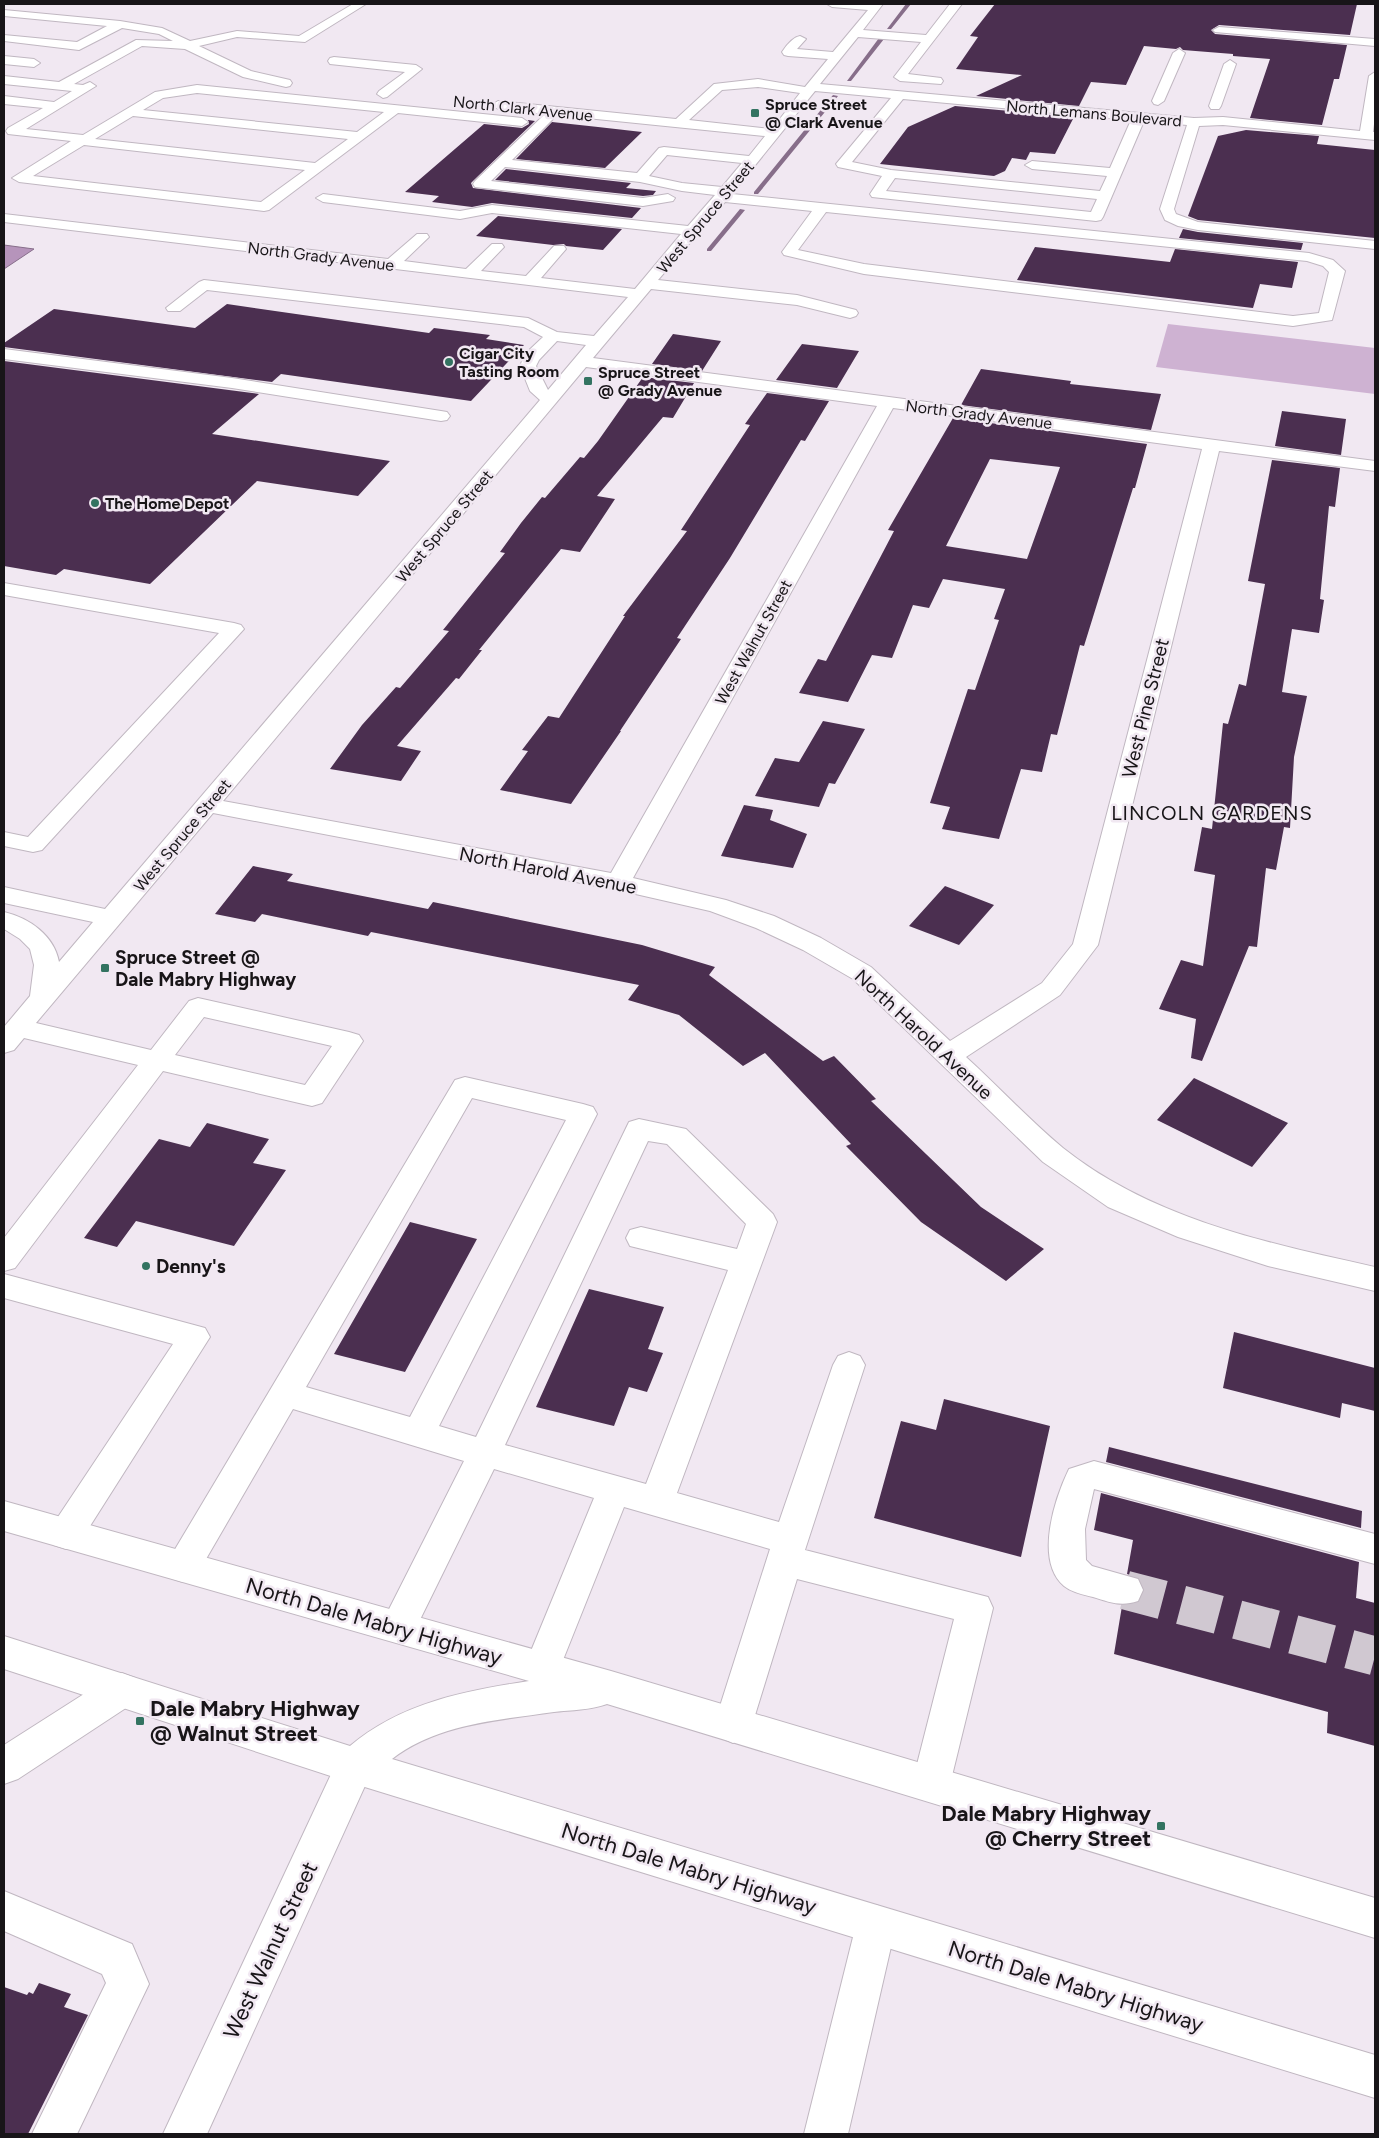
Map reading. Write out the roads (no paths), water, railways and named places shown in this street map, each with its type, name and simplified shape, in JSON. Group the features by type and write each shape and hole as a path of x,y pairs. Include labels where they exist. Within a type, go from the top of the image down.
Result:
{"street":[{"path":"61,86 140,42 163,45 189,45 237,34 301,40 360,4"},
{"path":"832,4 877,6"},
{"path":"950,82 900,78 956,4"},
{"name":"West Spruce Street","path":"11,1036 551,400 775,133 877,6"},
{"path":"4,13 120,24 162,31 213,59 247,74 302,85"},
{"path":"4,38 79,46 120,24"},
{"path":"1219,30 1375,44"},
{"path":"855,33 930,38"},
{"path":"800,39 788,52 837,56"},
{"path":"146,55 163,45"},
{"path":"1158,101 1179,53"},
{"path":"4,60 34,62 4,79"},
{"path":"334,61 416,69 379,93 403,96"},
{"path":"1215,106 1230,64"},
{"path":"247,74 197,89 159,95 19,178 264,207 396,109"},
{"path":"1371,135 1364,120 1375,76"},
{"path":"4,79 85,89"},
{"path":"102,79 13,130 317,167"},
{"name":"North Lemans Boulevard","path":"679,123 718,87 758,84 1194,122 1223,121 1371,135"},
{"path":"197,89 522,122"},
{"path":"900,95 843,164 891,174 1105,196"},
{"path":"415,111 432,99"},
{"path":"4,100 56,106"},
{"name":"North Clark Avenue","path":"489,104 775,133"},
{"path":"556,111 480,184 643,202 668,198"},
{"path":"130,112 359,136"},
{"path":"886,112 906,114"},
{"path":"891,174 877,194 1096,217 1115,173 1127,135 1139,117"},
{"path":"1194,122 1167,209 1170,217 1198,226 1375,245"},
{"path":"640,178 664,152 752,160"},
{"path":"502,163 640,178 682,187 821,209 1310,258 1328,263 1337,271 1326,317 1293,321 916,276 864,269 789,252 821,209"},
{"path":"1032,165 1115,173"},
{"path":"323,198 460,215 492,209 692,231"},
{"name":"North Grady Avenue","path":"4,218 530,281 797,300 850,313"},
{"path":"391,265 422,237"},
{"path":"392,246 410,248"},
{"path":"469,274 497,246"},
{"path":"530,281 559,249"},
{"path":"174,308 204,285 528,323 553,336 599,342"},
{"path":"551,400 539,391 528,366 531,358 553,336"},
{"path":"4,354 232,383 440,416"},
{"name":"North Grady Avenue","path":"582,362 1375,466"},
{"name":"West Walnut Street","path":"618,882 888,402"},
{"name":"West Pine Street","path":"949,1055 1051,988 1085,945 1212,445"},
{"path":"4,589 234,629 33,845 4,839"},
{"name":"North Harold Avenue","path":"208,805 618,882 717,904 765,922 812,944 862,973 1053,1155 1118,1199 1189,1230 1270,1255 1375,1279"},
{"path":"4,896 112,918"},
{"path":"4,920 22,929 36,941 45,954 43,998"},
{"path":"4,1260 157,1060 198,1007 349,1041 312,1096 157,1060 11,1036"},
{"path":"183,1567 465,1087 583,1114 419,1433"},
{"path":"398,1627 485,1453 640,1129 676,1136 762,1222 656,1503"},
{"path":"641,1238 746,1263"},
{"path":"4,1286 194,1337 66,1534"},
{"path":"733,1725 772,1604 787,1550 849,1365"},
{"path":"285,1394 656,1503 787,1550 975,1608 931,1784"},
{"path":"1124,1590 1076,1576 1067,1564 1065,1550 1074,1492 1081,1479 1094,1476 1375,1549"},
{"path":"542,1668 614,1490"},
{"name":"North Dale Mabry Highway","path":"4,1516 542,1668 1375,1918"},
{"name":"North Dale Mabry Highway","path":"4,1653 355,1766 1375,2077"},
{"path":"355,1766 382,1743 414,1725 469,1708 610,1688"},
{"path":"4,1766 122,1690"},
{"name":"West Walnut Street","path":"185,2134 355,1766"},
{"path":"4,1911 117,1959 128,1984 54,2134"},
{"path":"826,2134 876,1925"},
{"path":"1331,2063 1375,2061"}],"waterway":[{"path":"889,28 908,4"},
{"path":"849,80 881,39"},
{"path":"756,193 835,96"},
{"path":"709,250 742,210"}],"tunnel":[{"path":"1125,1590 1375,1656"}],"place":[{"name":"Spruce Street @ Clark Avenue","path":"755,113"},
{"name":"Cigar City Tasting Room","path":"449,362"},
{"name":"Spruce Street @ Grady Avenue","path":"588,381"},
{"name":"The Home Depot","path":"95,503"},
{"name":"Spruce Street @ Dale Mabry Highway","path":"105,968"},
{"name":"Denny's","path":"146,1266"},
{"name":"Dale Mabry Highway @ Walnut Street","path":"140,1721"},
{"name":"Dale Mabry Highway @ Cherry Street","path":"1161,1826"}],"district":[{"name":"LINCOLN GARDENS","path":"1212,813"}]}
